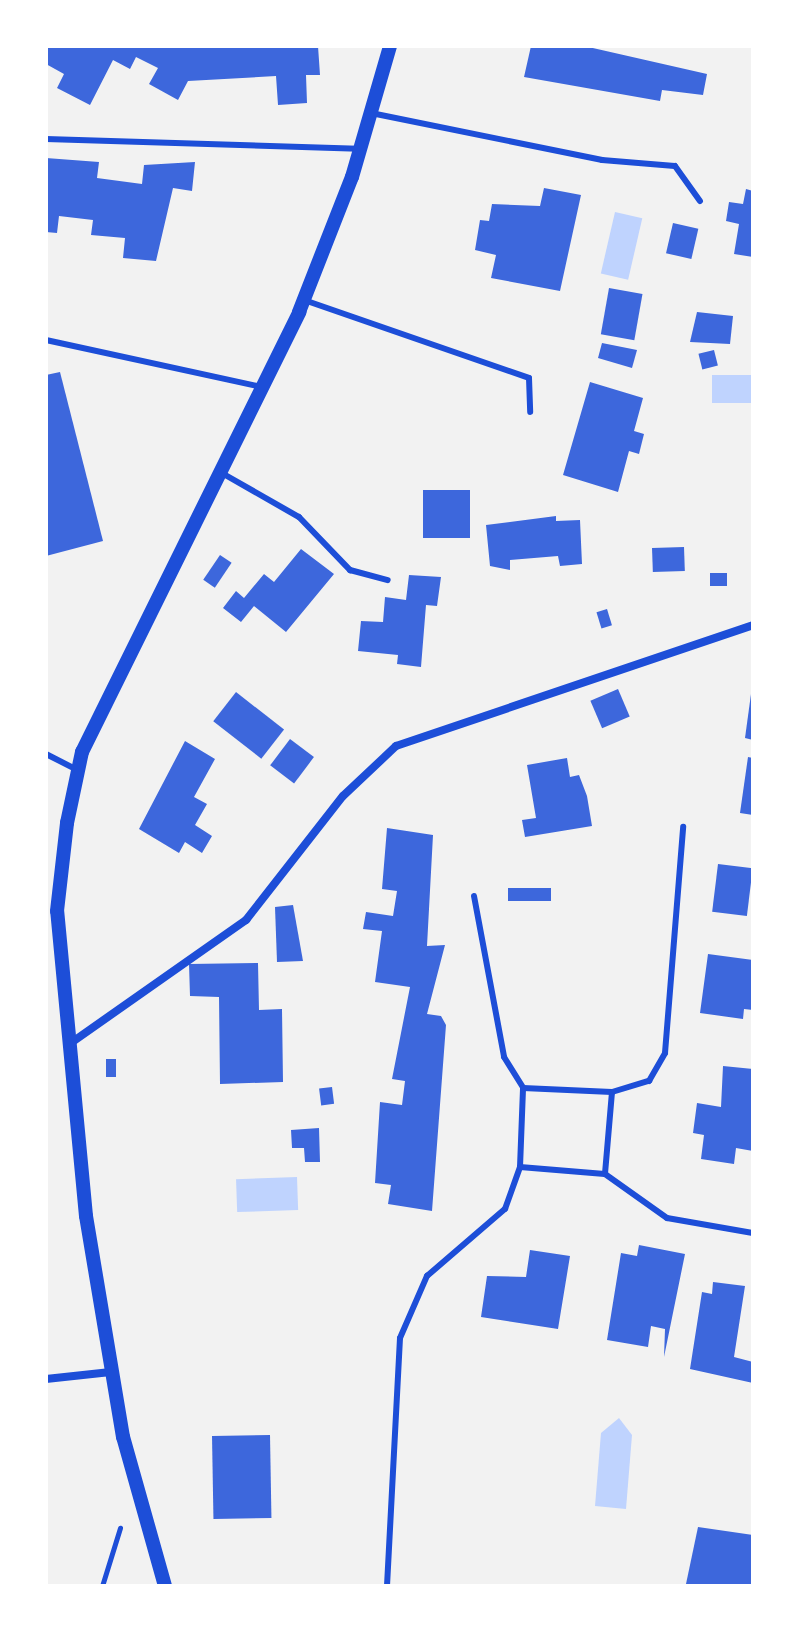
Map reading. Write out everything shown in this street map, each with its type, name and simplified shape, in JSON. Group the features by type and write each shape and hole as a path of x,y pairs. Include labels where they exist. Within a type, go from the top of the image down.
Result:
{"street":[{"path":"165,1586 136,1482 111,1372 67,1045 57,911 78,770 304,300 360,149 390,46"},
{"path":"67,1045 246,920 343,796 396,746 753,625"},
{"path":"46,1379 111,1372"}],"lane":[{"path":"371,113 602,160 675,166 700,201"},
{"path":"46,139 360,149"},
{"path":"304,300 529,378 530,412"},
{"path":"46,340 262,387"},
{"path":"220,472 299,517 350,570 388,580"},
{"path":"46,754 78,770"},
{"path":"523,1088 612,1092 649,1081 665,1053 683,827"},
{"path":"387,1586 400,1338 427,1276 505,1209 520,1167 523,1088 504,1057 474,896"},
{"path":"605,1174 612,1092"},
{"path":"520,1167 605,1174 667,1218 753,1233"}],"path":[{"path":"102,1586 136,1482"}],"water":[{"path":"615,212 642,218 628,280 601,273"},
{"path":"712,375 753,375 753,403 712,403"},
{"path":"297,1177 298,1210 237,1212 236,1179"},
{"path":"619,1418 632,1435 626,1509 595,1506 601,1433"}],"building":[{"path":"46,46 318,46 320,75 306,75 307,103 278,105 276,76 188,81 178,100 149,84 158,68 136,57 130,69 113,60 90,105 57,88 64,74 46,64"},
{"path":"531,46 584,46 707,74 703,95 662,90 660,101 524,77"},
{"path":"46,158 99,162 97,178 142,184 144,165 195,162 192,191 173,188 156,261 123,258 125,238 91,235 93,220 59,216 57,233 46,232"},
{"path":"544,188 581,195 560,291 491,278 496,255 475,250 480,220 489,221 492,204 540,206"},
{"path":"746,189 753,191 753,257 734,254 739,224 726,221 729,202 743,204"},
{"path":"673,223 698,229 691,259 666,253"},
{"path":"609,288 642,294 634,340 601,334"},
{"path":"697,312 733,316 730,344 690,342"},
{"path":"602,343 637,350 632,368 598,358"},
{"path":"714,350 718,366 702,369 698,354"},
{"path":"60,372 103,541 46,556 46,375"},
{"path":"590,382 643,398 634,431 644,434 639,454 629,451 618,492 563,475"},
{"path":"423,490 470,490 470,538 423,538"},
{"path":"556,516 556,521 580,520 582,564 560,566 558,556 510,560 510,570 490,566 486,525"},
{"path":"684,547 685,571 653,572 652,548"},
{"path":"301,549 334,574 286,632 254,606 241,622 223,608 236,591 244,598 264,574 274,582"},
{"path":"220,555 232,563 215,588 203,580"},
{"path":"710,573 727,573 727,586 710,586"},
{"path":"409,575 441,577 437,606 426,605 421,667 397,664 398,655 358,651 361,621 383,622 385,597 406,600"},
{"path":"607,609 612,625 601,628 596,612"},
{"path":"618,689 630,717 602,728 590,701"},
{"path":"236,692 284,730 261,759 213,721"},
{"path":"753,694 753,740 745,738"},
{"path":"290,739 314,757 294,783 270,765"},
{"path":"185,741 215,759 194,797 207,804 195,825 212,836 202,853 185,842 179,853 139,829"},
{"path":"748,757 753,758 753,815 740,813"},
{"path":"567,758 570,777 579,775 587,796 592,826 525,837 522,820 536,818 527,765"},
{"path":"387,828 433,835 427,946 445,945 427,1014 441,1016 446,1025 432,1211 388,1204 391,1185 375,1183 380,1102 402,1105 405,1081 392,1079 410,987 375,982 382,931 363,929 366,912 393,916 397,891 382,889"},
{"path":"718,864 753,868 747,916 712,912"},
{"path":"508,888 551,888 551,901 508,901"},
{"path":"293,905 303,961 277,962 275,907"},
{"path":"708,954 753,960 753,1010 744,1009 743,1019 700,1013"},
{"path":"258,963 259,1010 282,1009 283,1082 220,1084 219,997 190,996 189,964"},
{"path":"106,1059 116,1059 116,1077 106,1077"},
{"path":"723,1066 753,1069 753,1151 736,1148 734,1164 701,1159 704,1135 693,1133 697,1103 721,1107"},
{"path":"332,1087 334,1104 321,1105 319,1089"},
{"path":"319,1128 320,1162 305,1162 304,1148 292,1148 291,1130"},
{"path":"639,1245 685,1254 664,1357 665,1329 651,1326 648,1347 607,1340 621,1253 637,1256"},
{"path":"530,1250 570,1256 558,1329 481,1317 487,1276 526,1277"},
{"path":"713,1282 745,1286 734,1357 753,1362 753,1383 690,1369 702,1292 712,1294"},
{"path":"270,1435 271,1518 213,1519 212,1436"},
{"path":"698,1527 753,1535 753,1586 686,1584"}]}
